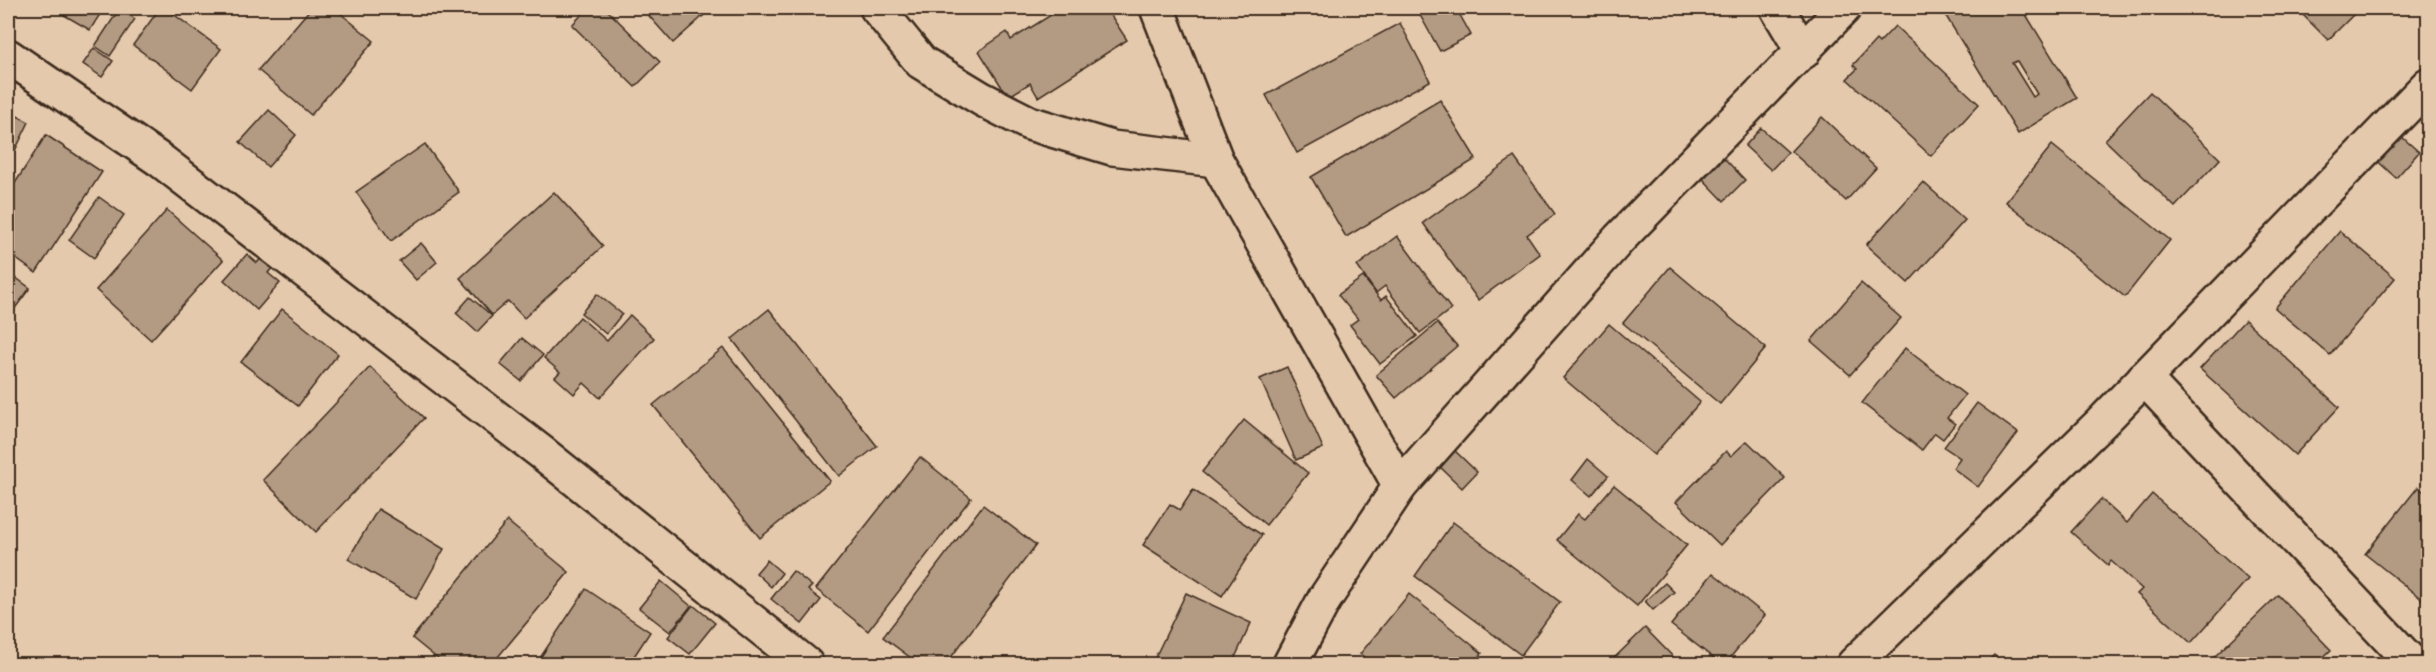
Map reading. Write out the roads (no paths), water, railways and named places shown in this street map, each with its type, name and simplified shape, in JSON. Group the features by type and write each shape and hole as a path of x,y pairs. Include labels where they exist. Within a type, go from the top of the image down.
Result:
{"street":[{"path":"877,8 921,62 981,99 1029,123 1112,148 1216,160"},
{"path":"1157,8 1216,160 1400,486"},
{"path":"1777,8 1803,52"},
{"path":"1290,664 1324,600 1400,486 1619,239 1845,8"},
{"path":"8,56 169,167 541,452 806,664"},
{"path":"1854,664 2144,378 2428,85"},
{"path":"2144,378 2413,664"}]}
